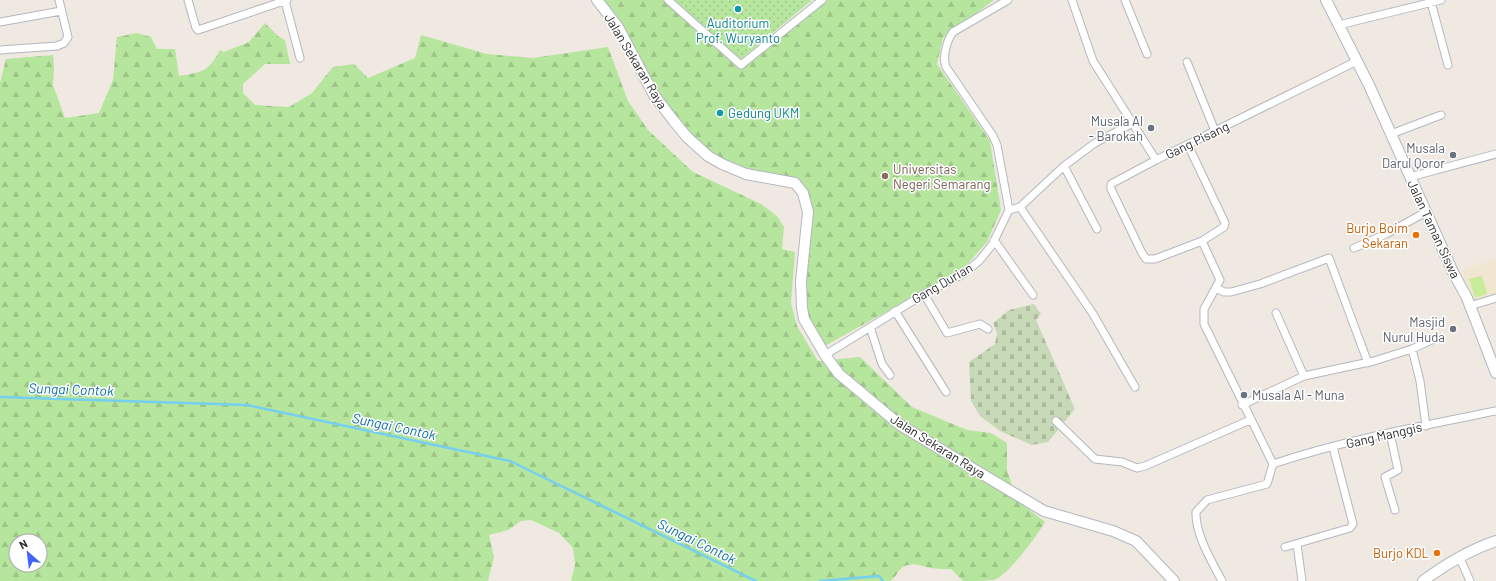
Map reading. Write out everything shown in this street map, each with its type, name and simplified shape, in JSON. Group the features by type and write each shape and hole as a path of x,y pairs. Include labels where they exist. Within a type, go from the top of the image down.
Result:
{"main road":[{"name":"Jalan Sekaran Raya","path":"597,0 618,27 654,95 687,137 708,156 722,164 746,174 795,183 803,193 808,212 801,281 804,319 825,355 848,382 900,425 1044,511 1114,531 1136,541 1174,581"},
{"name":"Jalan Taman Siswa","path":"1326,0 1357,61 1470,306 1496,373"},
{"path":"1423,581 1459,556 1496,541"}],"street":[{"path":"0,50 57,46 64,43 68,37 59,0"},
{"path":"188,0 196,28 198,30 286,0 300,58"},
{"path":"668,0 741,65 822,0"},
{"path":"1008,0 953,32 950,37 944,62 993,136 999,152 1009,210 1020,207 1064,166 1095,143 1133,123"},
{"name":"Gang Pisang","path":"1072,0 1093,61 1156,160 1357,61"},
{"path":"1125,0 1147,54"},
{"path":"1340,25 1441,0"},
{"path":"1432,2 1448,66"},
{"path":"0,22 61,11"},
{"path":"1187,62 1215,132"},
{"path":"1391,134 1442,114"},
{"path":"1156,160 1111,184 1111,190 1143,256 1146,259 1155,259 1202,241 1224,227 1225,224 1188,145"},
{"path":"1410,177 1496,154"},
{"path":"1064,166 1097,229"},
{"path":"1020,207 1093,314 1135,387"},
{"name":"Gang Durian","path":"825,355 895,311 963,274 986,255 1009,210"},
{"path":"1354,248 1386,234 1426,212"},
{"path":"994,240 1033,295"},
{"path":"1202,241 1220,276 1220,280 1204,309 1204,324 1242,405 1273,464 1267,484 1207,500 1196,512 1196,521 1209,557 1222,581"},
{"path":"1216,288 1224,292 1231,292 1329,258 1368,363"},
{"path":"924,294 947,333 980,324 988,329"},
{"path":"1470,306 1496,298"},
{"path":"895,311 946,392"},
{"path":"1276,313 1304,376"},
{"path":"870,327 882,364 890,375"},
{"path":"1242,405 1304,376 1368,363 1412,349 1436,338"},
{"path":"1412,349 1420,381 1426,426"},
{"name":"Gang Manggis","path":"1273,464 1390,433 1496,411"},
{"path":"1056,421 1090,456 1100,460 1122,462 1137,468 1145,466 1250,420"},
{"path":"1390,433 1398,470 1385,477 1395,510"},
{"path":"1285,547 1350,528 1353,524 1333,447"},
{"path":"1298,544 1302,581"},
{"path":"1459,556 1470,581"}],"shaded area":[{"path":"1496,259 1496,296 1472,303 1462,270"}],"green space":[{"name":"Universitas Negeri Semarang","path":"602,0 664,0 741,68 827,0 994,0 943,38 937,64 990,141 1001,210 987,242 963,269 823,347 803,308 811,206 803,186 741,169 711,152 691,135 673,115 657,93"},
{"path":"672,0 812,0 740,60"},
{"path":"265,23 278,36 285,40 290,64 265,64 243,84 243,93 255,105 289,107 312,93 333,67 354,64 368,78 415,58 421,35 487,54 533,58 608,47 628,101 648,130 693,172 761,204 777,216 784,227 782,249 795,252 791,303 797,326 818,361 860,357 912,407 967,430 991,433 1007,443 1007,470 1017,500 1045,522 1015,563 994,580 987,581 963,581 951,569 910,564 899,570 890,581 571,581 575,565 573,548 559,533 531,520 521,521 508,530 489,535 494,557 488,581 0,581 0,83 6,59 53,55 53,85 65,118 99,113 113,80 117,37 137,33 151,37 157,49 175,49 179,76 204,70 212,63 220,50 224,52 249,42"},
{"path":"1482,276 1487,294 1475,298 1469,279"},
{"path":"1034,304 1041,314 1036,320 1075,409 1048,442 1032,445 1000,431 980,416 971,401 969,362 995,344 997,333 993,323 1009,310"}],"waterway":[{"name":"Sungai Contok","path":"0,397 247,405 510,461 756,581"},
{"name":"Sungai Contok","path":"820,581 879,576 883,581"}],"place":[{"name":"Auditorium Prof. Wuryanto","path":"738,9"},
{"name":"Gedung UKM","path":"720,113"},
{"name":"Musala Al - Barokah","path":"1151,128"},
{"name":"Musala Darul Qoror","path":"1453,155"},
{"name":"Universitas Negeri Semarang","path":"885,176"},
{"name":"Burjo Boim Sekaran","path":"1416,235"},
{"name":"Masjid Nurul Huda","path":"1453,329"},
{"name":"Musala Al - Muna","path":"1244,395"},
{"name":"Burjo KDL","path":"1437,553"}]}
